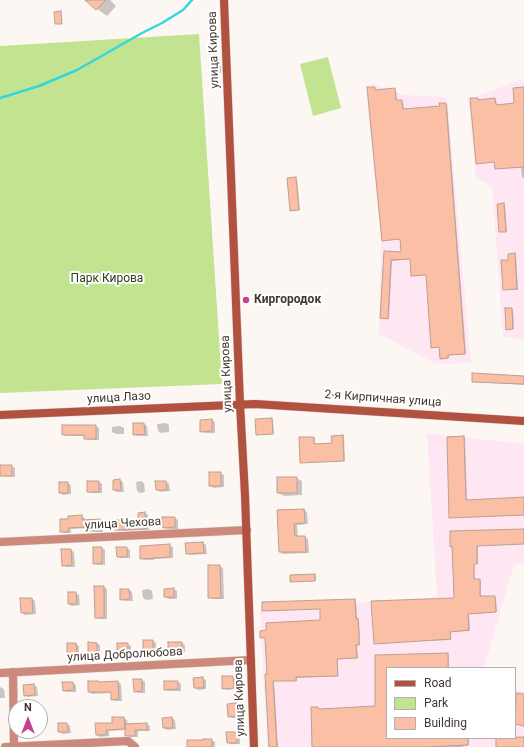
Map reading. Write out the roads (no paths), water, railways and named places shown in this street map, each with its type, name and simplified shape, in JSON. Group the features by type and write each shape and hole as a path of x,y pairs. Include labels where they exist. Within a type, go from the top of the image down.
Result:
{"main road":[{"name":"улица Кирова","path":"224,0 240,404 247,530 254,747"},
{"name":"улица Лазо","path":"0,415 240,404"},
{"name":"2-я Кирпичная улица","path":"240,404 317,407 524,421"}],"street":[{"name":"улица Чехова","path":"0,542 247,530"},
{"name":"улица Добролюбова","path":"0,672 251,660"},
{"path":"13,672 14,747"},
{"path":"5,747 128,742 135,747"}],"waterway":[{"path":"0,98 39,86 77,70 162,23 183,10 192,0"}],"place":[{"name":"Киргородок","path":"246,300"}],"park label":[{"name":"Парк Кирова","path":"107,279"}]}
